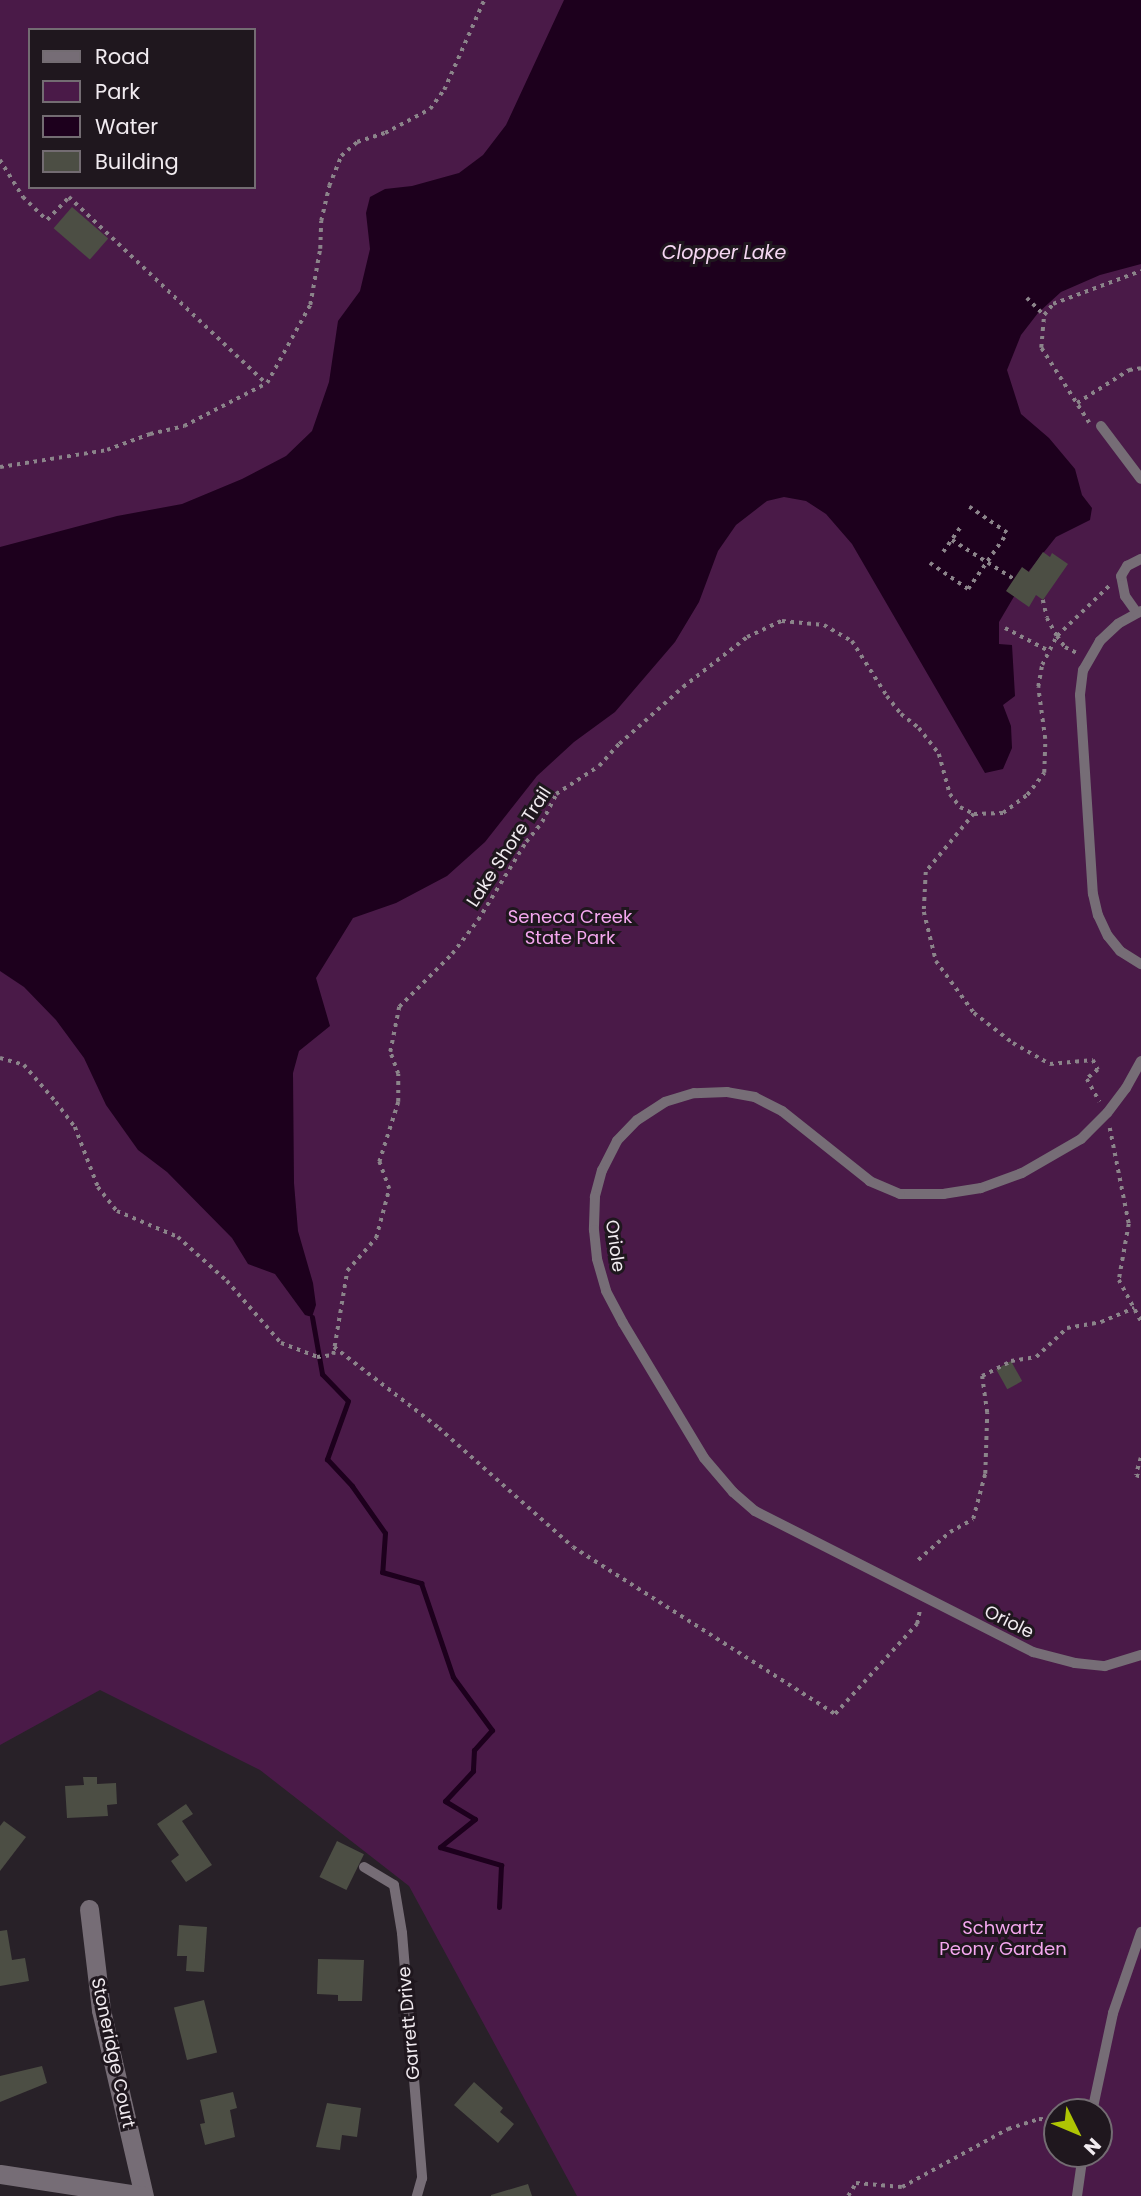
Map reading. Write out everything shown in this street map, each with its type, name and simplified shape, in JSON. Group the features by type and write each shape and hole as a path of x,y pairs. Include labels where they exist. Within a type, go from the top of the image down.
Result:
{"street":[{"name":"Stoneridge Court","path":"89,1909 101,2011 144,2196"},
{"path":"0,2174 144,2196"}],"lane":[{"path":"1101,426 1141,478"},
{"path":"1141,559 1127,566 1121,576 1125,596 1139,612 1118,624 1100,641 1083,670 1080,695 1093,894 1098,915 1108,936 1120,951 1141,964"},
{"name":"Oriole","path":"1141,1061 1126,1088 1107,1113 1081,1139 1021,1173 981,1188 944,1194 900,1194 870,1181 782,1111 755,1097 727,1092 694,1093 665,1102 637,1120 617,1141 602,1170 595,1197 594,1230 597,1259 606,1291 704,1458 733,1492 755,1511 1033,1652 1075,1663 1105,1666 1141,1655"},
{"name":"Garrett Drive","path":"364,1867 394,1885 396,1897 422,2178 417,2196"},
{"path":"1095,2098 1113,2013 1141,1933"},
{"path":"1077,2196 1081,2168"}],"path":[{"path":"0,467 107,450 150,434 184,426 267,383 310,305 320,249 321,221 329,186 341,156 357,142 385,133 430,109 449,79 484,0"},
{"path":"0,160 23,197 47,220 69,197 267,383"},
{"path":"1101,426 1092,429 1041,348 1044,315 1053,304 1141,271"},
{"path":"1027,298 1044,315"},
{"path":"1077,403 1129,370 1141,368"},
{"path":"930,563 968,589 1007,533 969,506"},
{"path":"943,552 961,526"},
{"path":"952,540 1014,579"},
{"path":"1116,579 1057,636 1049,651 1038,687 1045,740 1044,773 1027,795 1003,813 974,814 926,872 924,912 936,961 974,1013 1013,1043 1050,1065 1093,1060 1098,1070 1087,1079 1107,1113 1129,1224 1119,1280 1141,1321"},
{"path":"1043,600 1047,618 1065,648"},
{"name":"Lake Shore Trail","path":"0,1058 24,1065 56,1102 75,1127 98,1187 117,1211 178,1237 227,1281 281,1343 317,1357 333,1355 347,1271 376,1238 389,1189 379,1162 398,1102 398,1074 390,1052 400,1007 452,954 478,920 526,842 542,822 556,793 599,766 619,744 683,687 747,637 782,621 824,625 852,641 887,696 901,714 919,728 939,754 950,794 960,807 974,814"},
{"path":"1005,628 1049,651"},
{"path":"918,1560 950,1532 974,1519 985,1474 987,1413 982,1376 1011,1361 1036,1357 1067,1328 1101,1322 1134,1308"},
{"path":"334,1347 439,1428 573,1546 835,1714 917,1624 923,1597"},
{"path":"1141,1458 1136,1475 1141,1477"},
{"path":"848,2196 856,2183 902,2187 1008,2129 1043,2119"}],"green space":[{"name":"Seneca Creek State Park","path":"0,0 1141,0 1141,2196 577,2196 409,1886 260,1770 100,1690 0,1745"}],"water":[{"name":"Clopper Lake","path":"564,0 1141,0 1141,264 1100,275 1061,292 1038,313 1021,335 1007,370 1021,414 1049,438 1075,469 1082,495 1092,508 1090,520 1056,537 1029,571 999,622 999,644 1012,645 1015,696 1003,705 1011,726 1012,748 1003,769 985,773 852,544 826,514 806,501 784,497 767,501 736,525 718,551 699,602 675,642 615,712 574,742 537,776 485,842 447,876 396,903 353,918 316,978 330,1026 299,1051 293,1073 294,1183 298,1231 313,1283 316,1305 312,1317 305,1315 275,1274 248,1264 232,1238 167,1172 138,1150 106,1105 84,1058 56,1020 24,987 0,971 0,547 117,516 182,504 242,479 286,456 312,431 329,382 338,321 360,291 370,249 366,213 370,197 385,189 412,186 459,173 483,155 506,125"}],"building":[{"path":"72,207 108,238 90,260 54,228"},
{"path":"1043,552 1050,557 1052,553 1068,564 1043,600 1036,595 1029,607 1006,591 1022,567 1029,572"},
{"path":"1011,1361 1022,1381 1007,1389 996,1369"},
{"path":"83,1777 97,1777 97,1784 116,1783 117,1804 107,1805 108,1816 67,1818 65,1786 84,1785"},
{"path":"186,1804 193,1814 182,1821 212,1865 186,1882 171,1861 179,1855 157,1824"},
{"path":"4,1821 26,1837 0,1871 0,1826"},
{"path":"337,1841 364,1854 346,1890 319,1877"},
{"path":"179,1925 207,1927 204,1972 186,1971 187,1956 177,1956"},
{"path":"7,1930 12,1960 25,1958 29,1981 0,1986 0,1931"},
{"path":"318,1959 364,1960 362,2001 338,2001 338,1995 317,1994"},
{"path":"204,2000 217,2052 187,2060 174,2007"},
{"path":"42,2066 47,2083 0,2102 0,2076"},
{"path":"474,2082 503,2108 500,2112 514,2124 498,2143 454,2105"},
{"path":"233,2092 237,2108 230,2110 235,2137 205,2145 200,2124 205,2123 200,2100"},
{"path":"327,2103 361,2108 357,2137 342,2135 340,2150 316,2147"},
{"path":"528,2184 532,2196 491,2196 491,2195"}],"waterway":[{"path":"312,1317 322,1374 348,1401 327,1459 352,1486 385,1533 382,1572 421,1583 453,1677 492,1730 474,1750 473,1771 445,1801 475,1819 440,1847 501,1865 499,1907"}],"park label":[{"name":"Schwartz Peony Garden","path":"1003,1939"}]}
